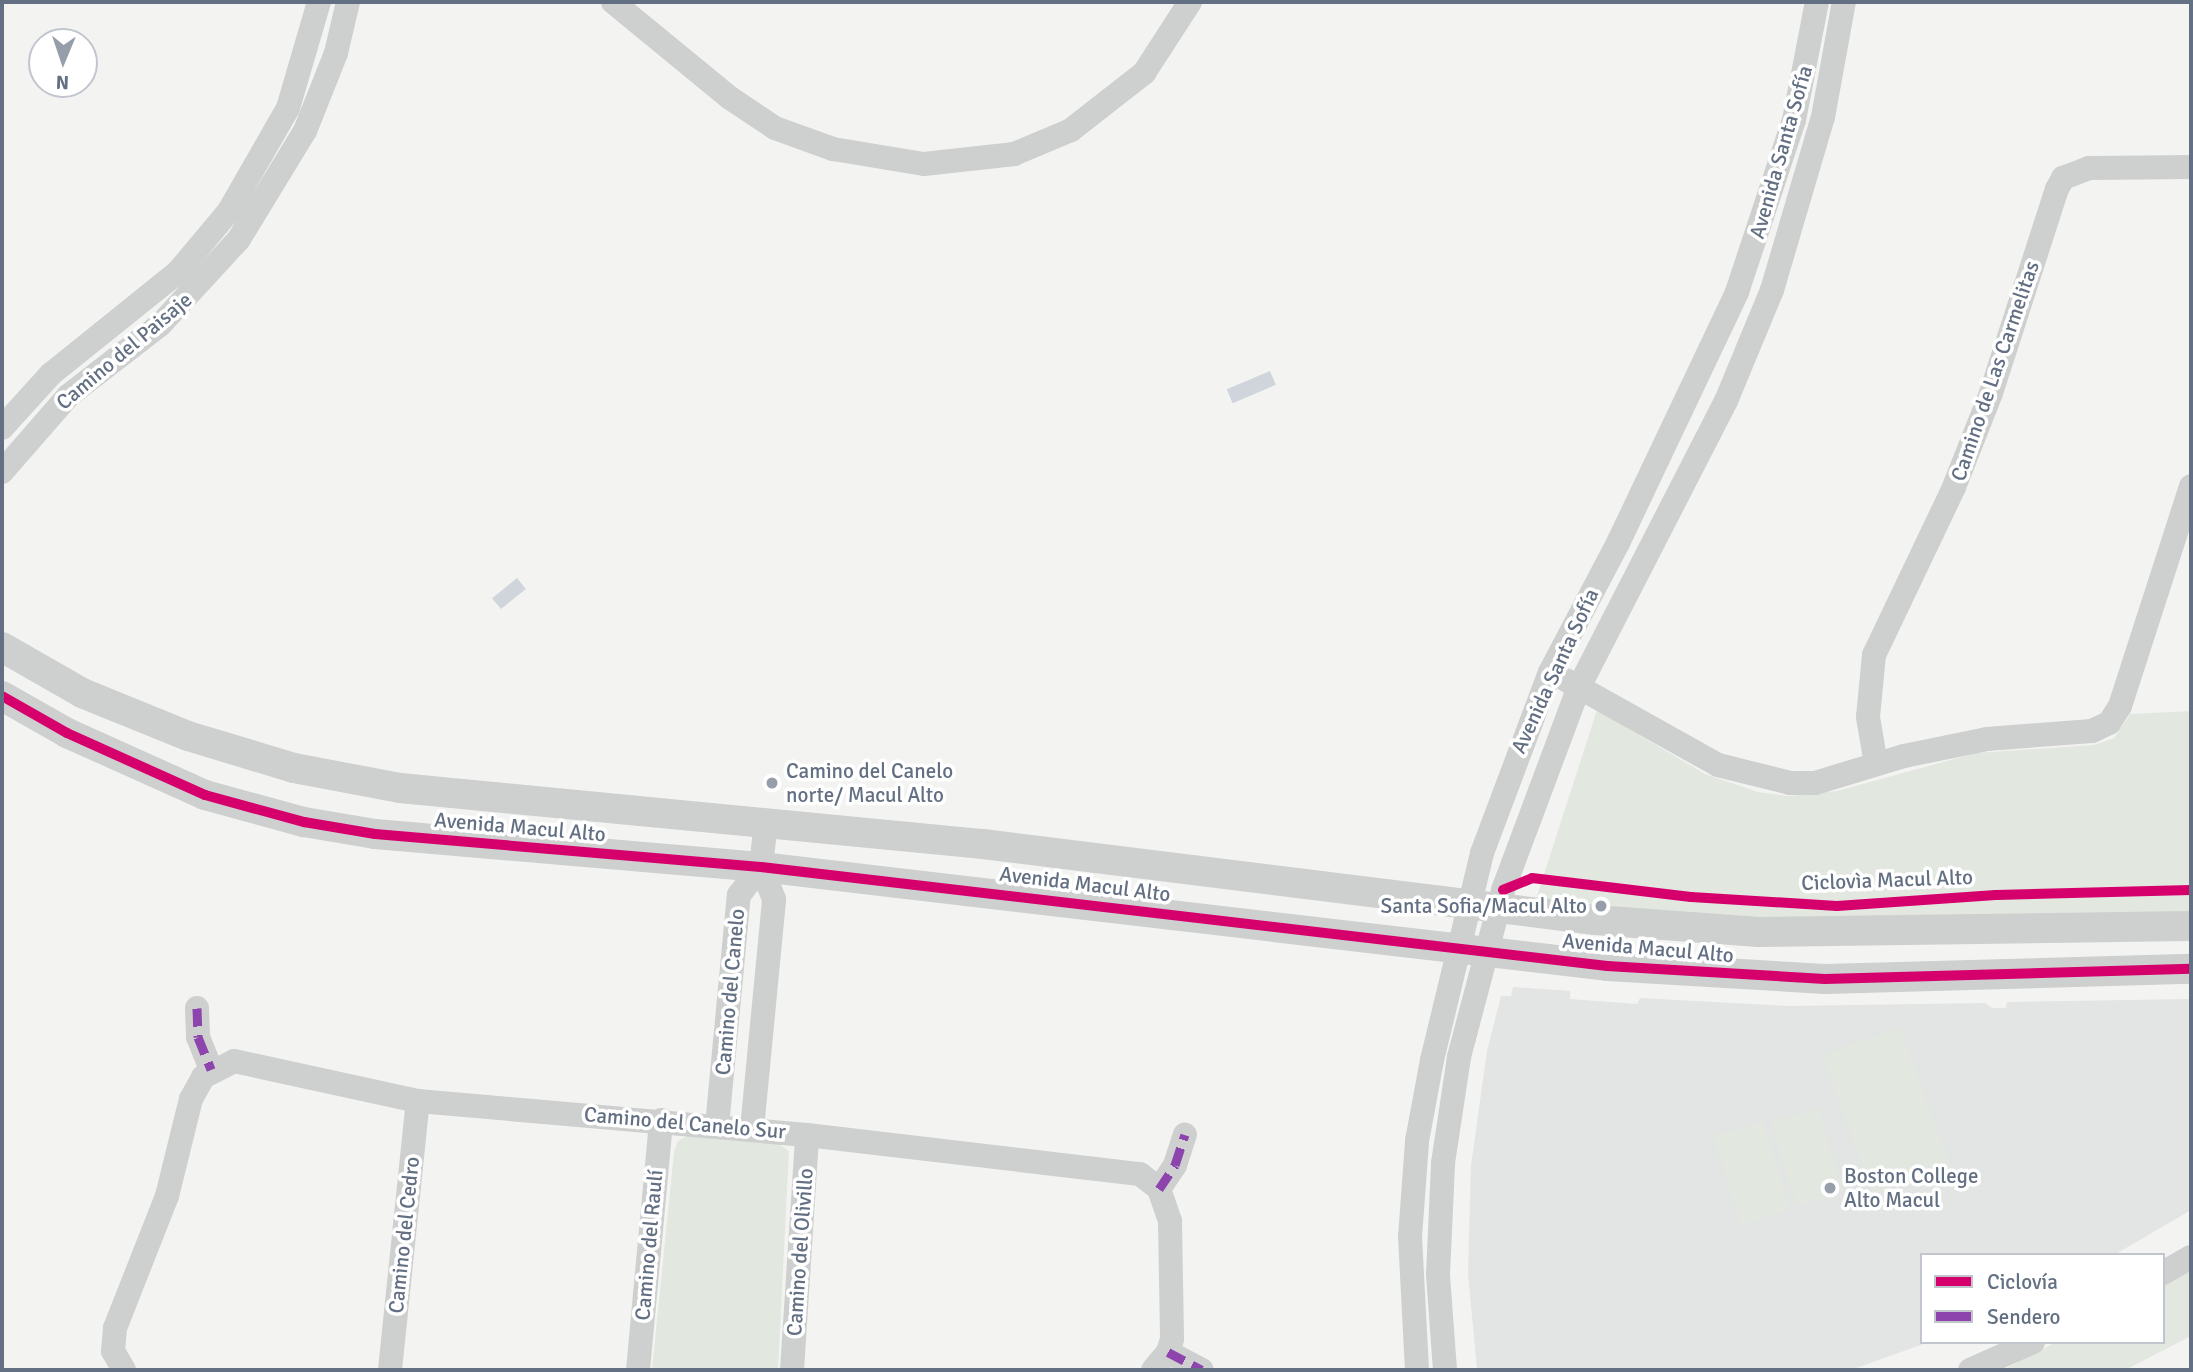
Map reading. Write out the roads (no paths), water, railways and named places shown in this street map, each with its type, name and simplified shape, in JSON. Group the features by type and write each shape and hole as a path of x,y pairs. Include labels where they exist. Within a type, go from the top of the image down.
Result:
{"street":[{"name":"Camino del Paisaje","path":"2,428 51,374 178,272 229,211 288,108 319,2"},
{"name":"Camino del Paisaje","path":"2,472 68,396 160,325 239,240 305,131 335,53 348,2"},
{"path":"613,2 730,98 775,128 833,149 934,164 1014,154 1097,114 1144,73 1190,2"},
{"name":"Avenida Santa Sofía","path":"1445,1370 1438,1275 1443,1163 1473,949 1469,902 1497,804 1550,672 1618,543 1737,292 1790,132 1817,2"},
{"name":"Avenida Santa Sofía","path":"1417,1370 1410,1275 1413,1176 1422,1104 1473,949 1499,906 1524,827 1579,687 1726,401 1768,301 1814,152 1844,2"},
{"name":"Camino de Las Carmelitas","path":"1876,764 1868,717 1874,655 1954,487 1991,393 2056,189 2063,178 2089,168 2191,167"},
{"path":"1550,672 1718,765 1744,775 1815,783 1876,764 1987,739 2092,732 2109,723 2132,675 2191,486"},
{"name":"Avenida Macul Alto","path":"2,647 41,672 134,716 294,768 426,791 766,821 1469,902 1595,920 1759,932 2191,926"},
{"name":"Avenida Macul Alto","path":"2,695 67,733 173,783 237,806 304,822 375,834 761,867 1607,966 1825,979 2191,969"},
{"name":"Camino del Canelo","path":"752,1129 774,899 761,867 766,821"},
{"name":"Camino del Canelo","path":"717,1126 739,895 761,867"},
{"path":"124,1370 113,1351 115,1328 163,1207 191,1099 211,1070 198,1037 197,1008"},
{"name":"Camino del Canelo Sur","path":"211,1070 234,1061 248,1062 370,1094 418,1101 661,1120 1109,1167 1140,1174 1159,1189"},
{"name":"Camino del Cedro","path":"390,1370 418,1101"},
{"name":"Camino del Raulí","path":"638,1370 661,1120"},
{"name":"Camino del Olivillo","path":"792,1370 807,1135"},
{"path":"1185,1135 1175,1165 1159,1189 1170,1221 1173,1326 1160,1361 1202,1370"},
{"path":"2165,1272 2191,1257"},
{"path":"1970,1370 2028,1344"}],"place":[{"name":"Camino del Canelo norte/ Macul Alto","path":"772,783"},
{"name":"Santa Sofia/Macul Alto","path":"1601,906"},
{"name":"Boston College Alto Macul","path":"1830,1188"}]}
